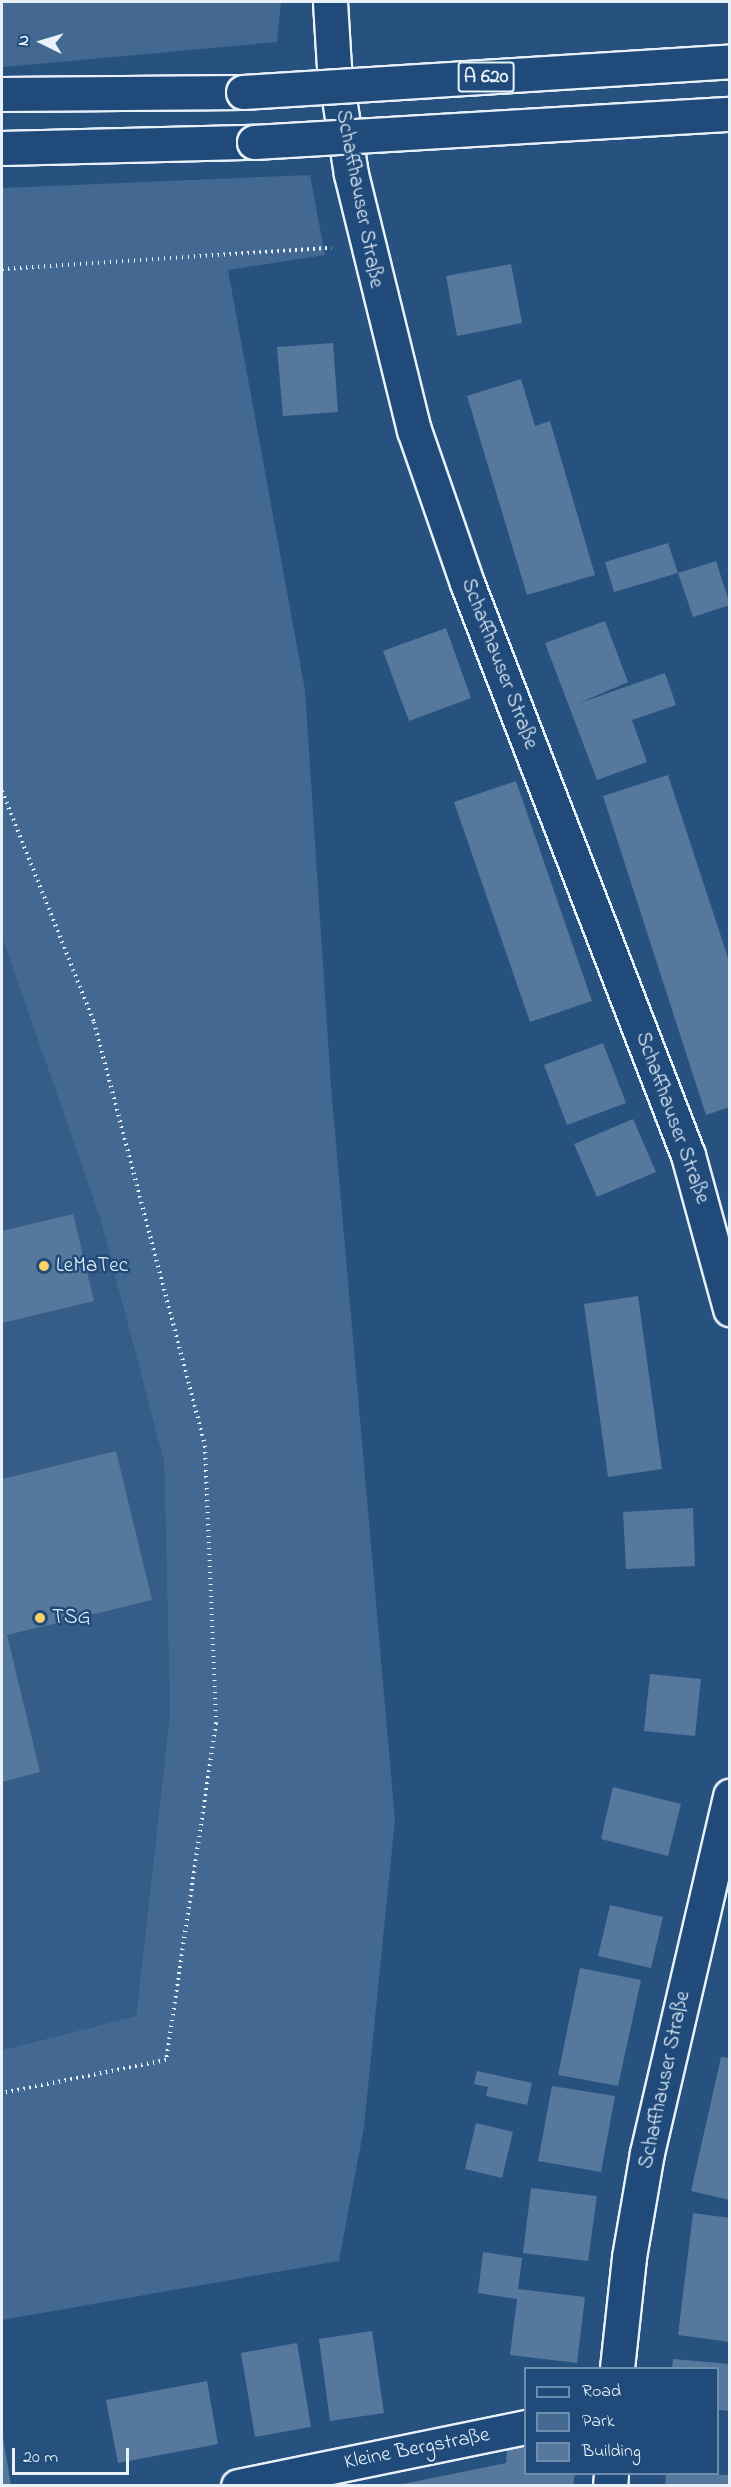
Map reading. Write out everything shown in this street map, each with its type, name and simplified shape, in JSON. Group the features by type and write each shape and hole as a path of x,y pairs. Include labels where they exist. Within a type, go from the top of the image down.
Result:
{"main road":[{"name":"Schaffhauser Straße","path":"330,7 334,67 364,245 414,430 467,583 688,1155 729,1309"},
{"name":"A 620","path":"2,94 243,92 729,61"},
{"path":"2,148 254,142 729,114"},
{"name":"Schaffhauser Straße","path":"617,2367 629,2257 647,2153 729,1796"},
{"name":"Kleine Bergstraße","path":"238,2486 524,2427"}],"path":[{"path":"2,268 364,245"},
{"path":"2,790 94,1022 205,1446 216,1723 166,2060 2,2093"}],"shaded area":[{"path":"2,937 99,1215 164,1462 170,1714 136,2016 2,2050"}],"green space":[{"path":"2,2 281,2 277,42 2,67"},
{"path":"310,175 325,255 228,270 305,690 331,1086 395,1820 364,2127 339,2261 2,2320 2,2050 136,2016 170,1714 164,1462 99,1215 2,937 2,188"}],"building":[{"path":"511,264 522,323 457,336 446,276"},
{"path":"333,343 338,412 283,416 277,347"},
{"path":"521,379 535,426 550,421 595,575 527,595 467,396"},
{"path":"668,543 678,573 614,592 605,562"},
{"path":"716,561 730,605 693,617 678,573"},
{"path":"605,621 628,682 577,704 665,673 676,705 632,720 647,762 597,780 545,643"},
{"path":"446,628 471,698 409,721 383,651"},
{"path":"668,775 730,964 730,1107 706,1115 603,796"},
{"path":"516,781 592,1001 530,1022 454,802"},
{"path":"603,1043 626,1103 567,1125 544,1065"},
{"path":"633,1119 656,1172 597,1197 574,1144"},
{"name":"LeMaTec","path":"73,1214 94,1301 2,1323 2,1231"},
{"path":"638,1296 662,1469 608,1477 584,1304"},
{"name":"TSG","path":"116,1451 152,1600 7,1635 40,1772 2,1782 2,1479"},
{"path":"693,1508 695,1566 626,1569 623,1512"},
{"path":"650,1674 701,1679 695,1736 644,1731"},
{"path":"613,1787 681,1804 668,1856 601,1839"},
{"path":"610,1905 663,1917 651,1968 598,1956"},
{"path":"580,1968 641,1980 618,2086 558,2075"},
{"path":"721,2057 730,2058 730,2200 691,2191"},
{"path":"477,2071 532,2083 527,2105 486,2096 488,2087 474,2084"},
{"path":"552,2086 615,2096 601,2172 538,2161"},
{"path":"476,2123 513,2132 502,2178 465,2169"},
{"path":"531,2188 597,2196 588,2261 523,2253"},
{"path":"693,2213 730,2218 730,2342 678,2335"},
{"path":"483,2252 522,2258 518,2289 585,2297 577,2363 510,2355 517,2299 478,2293"},
{"path":"372,2331 384,2413 330,2421 319,2339"},
{"path":"297,2343 311,2427 255,2437 241,2353"},
{"path":"673,2359 730,2364 730,2411 719,2410 719,2367 672,2367"},
{"path":"207,2381 218,2444 118,2463 106,2400"},
{"path":"3,2437 11,2486 2,2486"},
{"path":"524,2446 524,2475 575,2475 573,2486 393,2486 506,2463 507,2449"},
{"path":"666,2475 730,2475 730,2486 665,2486"}],"place":[{"name":"LeMaTec","path":"44,1266"},
{"name":"TSG","path":"40,1618"}]}
